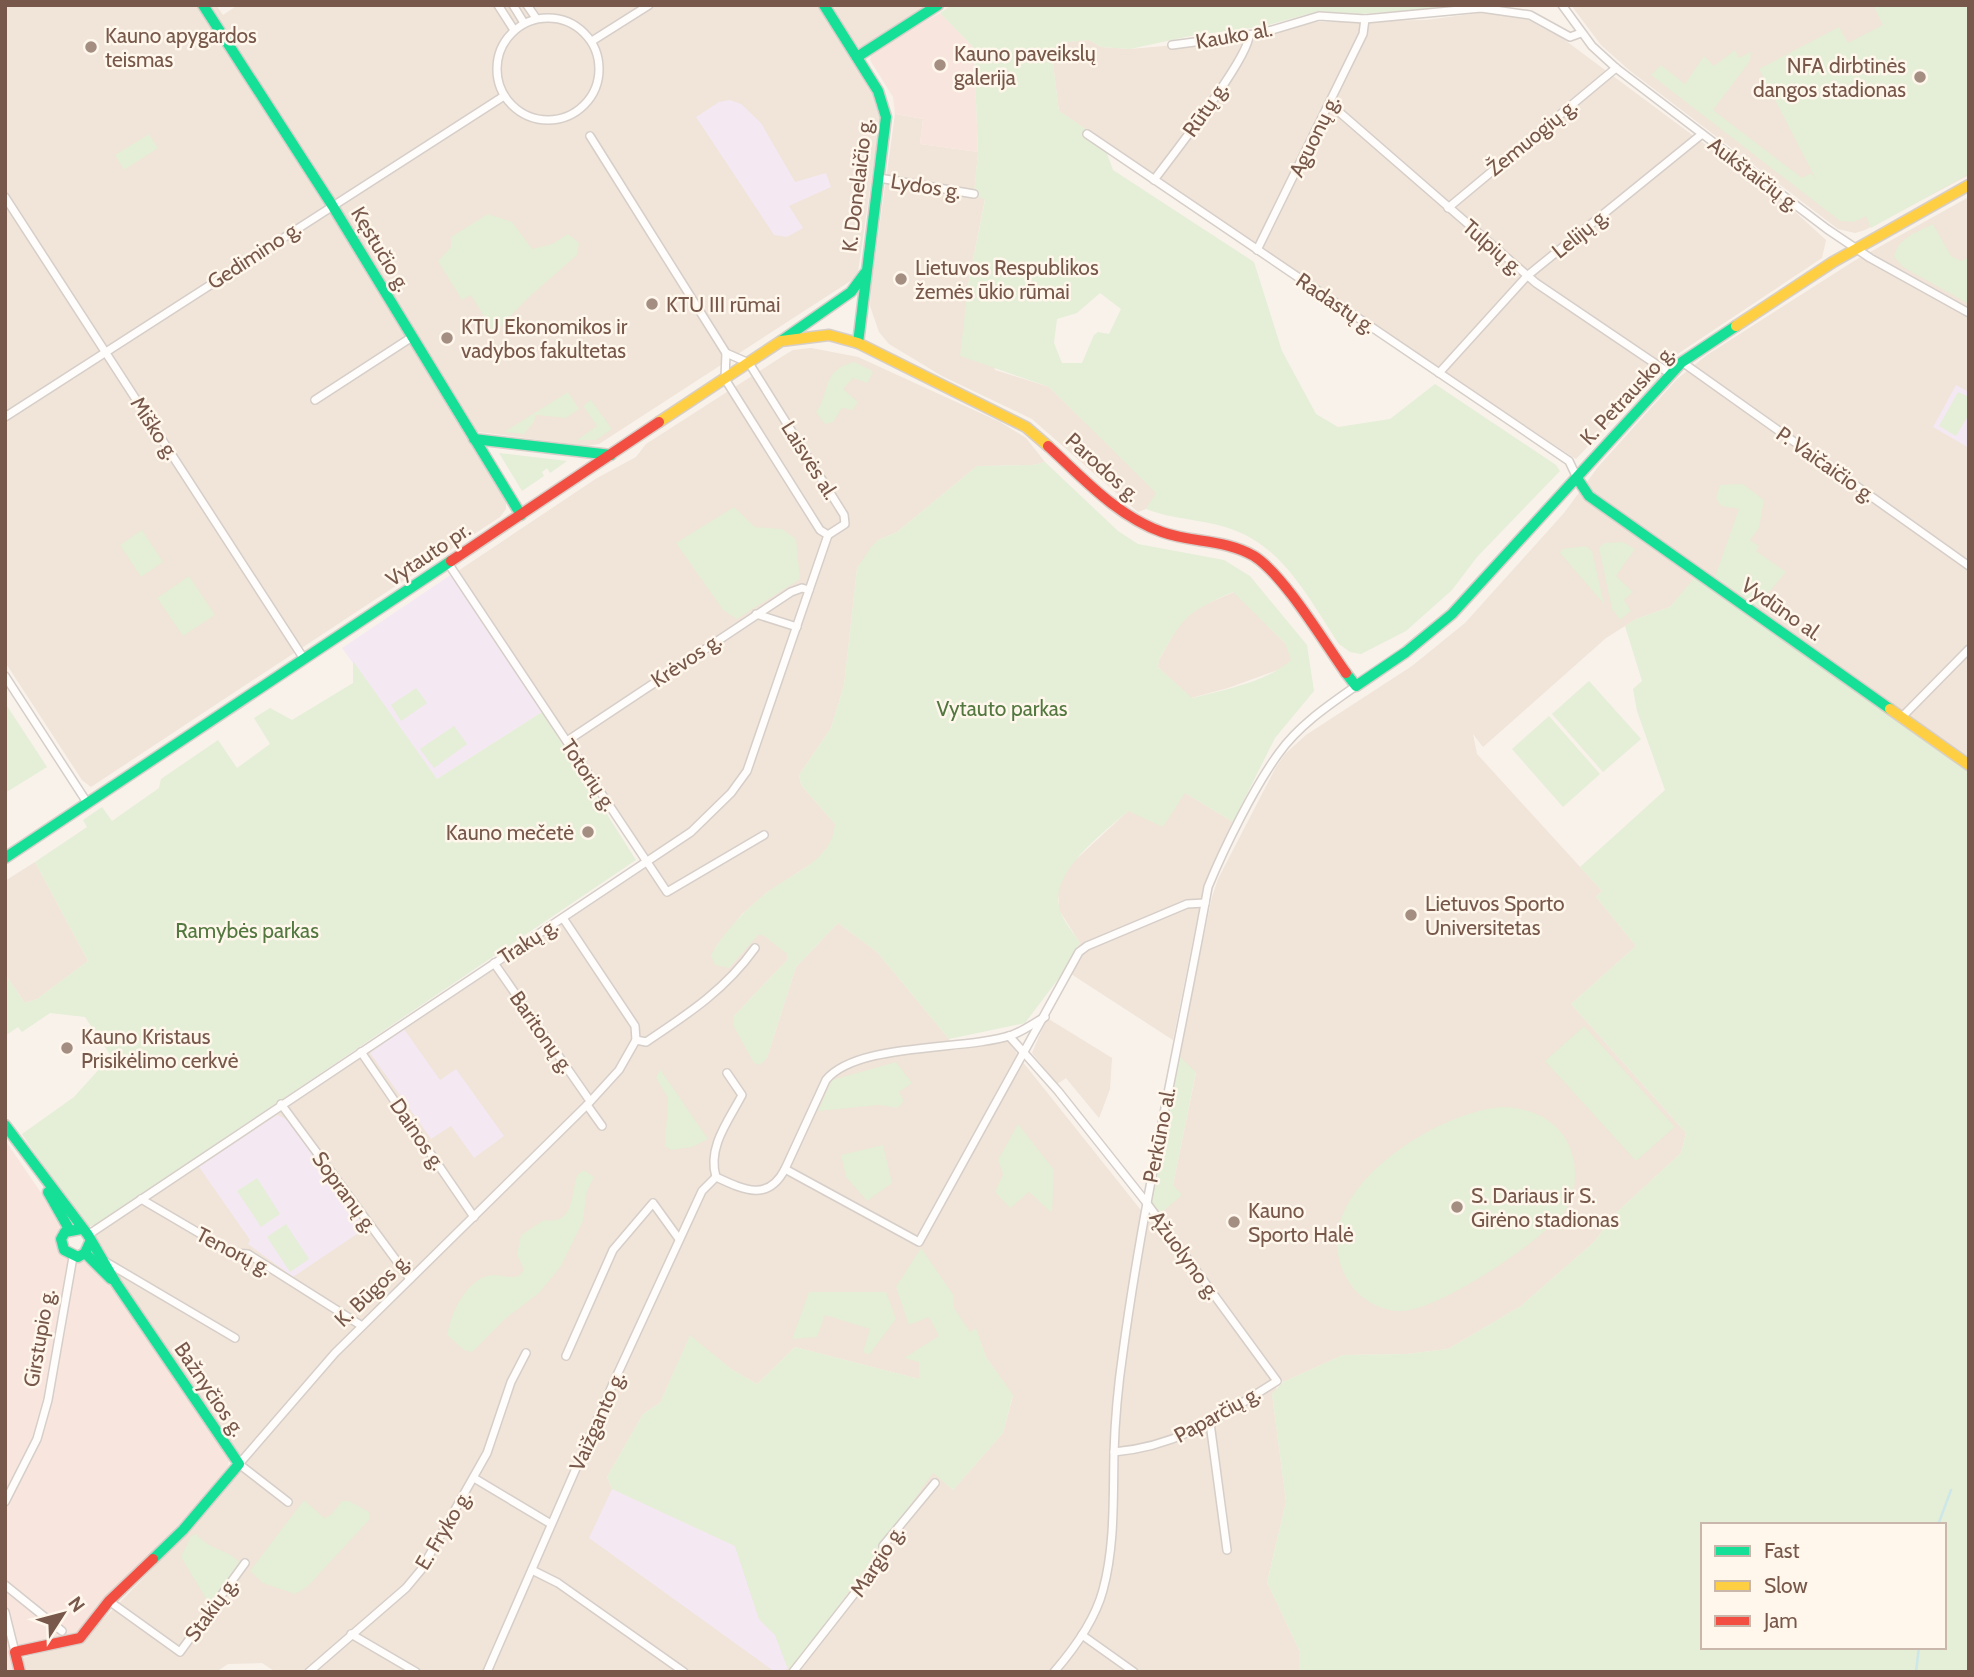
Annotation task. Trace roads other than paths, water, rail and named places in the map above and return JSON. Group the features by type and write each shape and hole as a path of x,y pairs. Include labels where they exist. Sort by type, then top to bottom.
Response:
{"street":[{"name":"Kęstučio g.","path":"203,5 332,205 521,515"},
{"path":"498,5 513,30"},
{"path":"513,5 524,23"},
{"path":"527,5 536,18"},
{"path":"592,41 649,5"},
{"name":"K. Donelaičio g.","path":"824,5 885,108 858,343"},
{"path":"857,57 938,5"},
{"name":"Aukštaičių g.","path":"1562,5 1581,33 1616,68 1702,134 1856,249 1969,313"},
{"name":"Kauko al.","path":"1172,45 1248,35 1319,16 1364,19 1496,9 1530,15 1570,37 1581,33"},
{"path":"536,18 567,21 581,29 592,41 599,59 599,78 592,96 575,112 557,119 537,119 518,111 505,96 497,74 503,43 513,30 536,18"},
{"name":"Aguonų g.","path":"1257,250 1363,34 1364,19"},
{"name":"Rūtų g.","path":"1154,180 1247,47 1248,35"},
{"name":"Žemuogių g.","path":"1448,208 1616,68"},
{"name":"Gedimino g.","path":"5,417 505,96"},
{"name":"Tulpių g.","path":"1330,104 1527,276 1669,373"},
{"name":"Radastų g.","path":"1087,134 1569,461 1577,478"},
{"name":"Lelijų g.","path":"1439,373 1527,276 1702,134"},
{"path":"590,136 726,353 725,379"},
{"name":"Lydos g.","path":"879,178 974,194"},
{"name":"K. Petrausko g.","path":"1356,686 1406,652 1452,614 1669,373 1682,362 1856,249 1969,185"},
{"name":"Miško g.","path":"5,197 304,659"},
{"name":"Vytauto pr.","path":"5,859 749,363 851,292 865,273"},
{"name":"Parodos g.","path":"781,341 828,335 858,343 1026,427 1129,517 1164,533 1225,543 1255,557 1274,575 1356,686"},
{"path":"315,400 412,337"},
{"path":"726,353 749,363"},
{"name":"P. Vaičaičio g.","path":"1682,362 1969,566"},
{"name":"Laisvės al.","path":"725,379 820,530 828,535 845,524 844,515 749,363"},
{"path":"474,439 611,455"},
{"name":"Vydūno al.","path":"1577,478 1589,496 1969,765"},
{"name":"Trakų g.","path":"86,1240 141,1199 281,1104 691,832 731,793 747,771 828,535"},
{"name":"Totorių g.","path":"448,563 667,892 764,835"},
{"name":"Krėvos g.","path":"566,741 791,592 802,588 809,590"},
{"path":"756,614 797,627"},
{"path":"1902,717 1969,649"},
{"path":"5,676 88,804"},
{"name":"Perkūno al.","path":"1054,1672 1082,1635 1102,1593 1106,1573 1113,1506 1118,1389 1146,1202 1205,903 1217,864 1278,754 1315,716 1356,686"},
{"path":"785,1169 919,1242 1079,952 1087,946 1187,904 1205,903"},
{"path":"563,918 635,1026 636,1040 646,1042 712,997 730,981 755,948"},
{"name":"Baritonų g.","path":"494,963 602,1126"},
{"path":"727,1073 743,1095 716,1144 713,1161 716,1177 757,1191 776,1184 826,1080 834,1070 860,1060 1009,1036 1045,1016"},
{"name":"Ąžuolyno g.","path":"1009,1036 1146,1202 1277,1381"},
{"name":"K. Būgos g.","path":"15,1651 74,1641 85,1633 109,1601 183,1530 308,1380 588,1103 619,1070 636,1040"},
{"name":"Dainos g.","path":"361,1052 474,1217"},
{"name":"Sopranų g.","path":"281,1104 410,1279"},
{"name":"Bažnyčios g.","path":"5,1125 239,1464 288,1502"},
{"name":"Bažnyčios g.","path":"39,1174 69,1229"},
{"name":"Vaižganto g.","path":"491,1671 551,1524 679,1239 702,1191 716,1177"},
{"name":"Tenorų g.","path":"141,1199 233,1253 248,1254 362,1326"},
{"path":"566,1356 613,1250 653,1203 679,1239"},
{"path":"69,1229 86,1240 73,1256 66,1253 61,1243 69,1229"},
{"name":"Bažnyčios g.","path":"86,1240 116,1283"},
{"name":"Girstupio g.","path":"5,1502 37,1439 48,1400 73,1256"},
{"name":"Bažnyčios g.","path":"103,1261 235,1338"},
{"name":"E. Fryko g.","path":"309,1672 413,1581 474,1478 493,1438 511,1382 526,1353"},
{"name":"Paparčių g.","path":"1114,1451 1149,1449 1210,1423 1277,1381"},
{"path":"1210,1423 1227,1550"},
{"path":"474,1478 551,1524"},
{"name":"Margio g.","path":"793,1672 887,1552 883,1546 935,1483"},
{"name":"Stakių g.","path":"109,1601 180,1652 245,1563"},
{"path":"532,1570 558,1583 684,1672"},
{"path":"5,1585 62,1631"},
{"path":"5,1612 20,1672"},
{"path":"351,1633 416,1672"},
{"path":"1082,1635 1134,1672"}],"waterway":[{"path":"1939,1523 1951,1490"},
{"path":"1916,1672 1919,1649"}],"place":[{"name":"Kauno apygardos teismas","path":"91,47"},
{"name":"Kauno paveikslų galerija","path":"940,65"},
{"name":"NFA dirbtinės dangos stadionas","path":"1920,77"},
{"name":"Lietuvos Respublikos žemės ūkio rūmai","path":"901,279"},
{"name":"KTU III rūmai","path":"652,304"},
{"name":"KTU Ekonomikos ir vadybos fakultetas","path":"447,338"},
{"name":"Kauno mečetė","path":"588,832"},
{"name":"Lietuvos Sporto Universitetas","path":"1411,915"},
{"name":"Kauno Kristaus Prisikėlimo cerkvė","path":"67,1048"},
{"name":"S. Dariaus ir S. Girėno stadionas","path":"1457,1207"},
{"name":"Kauno Sporto Halė","path":"1234,1222"}],"park label":[{"name":"Vytauto parkas","path":"1002,708"},
{"name":"Ramybės parkas","path":"247,930"}]}
